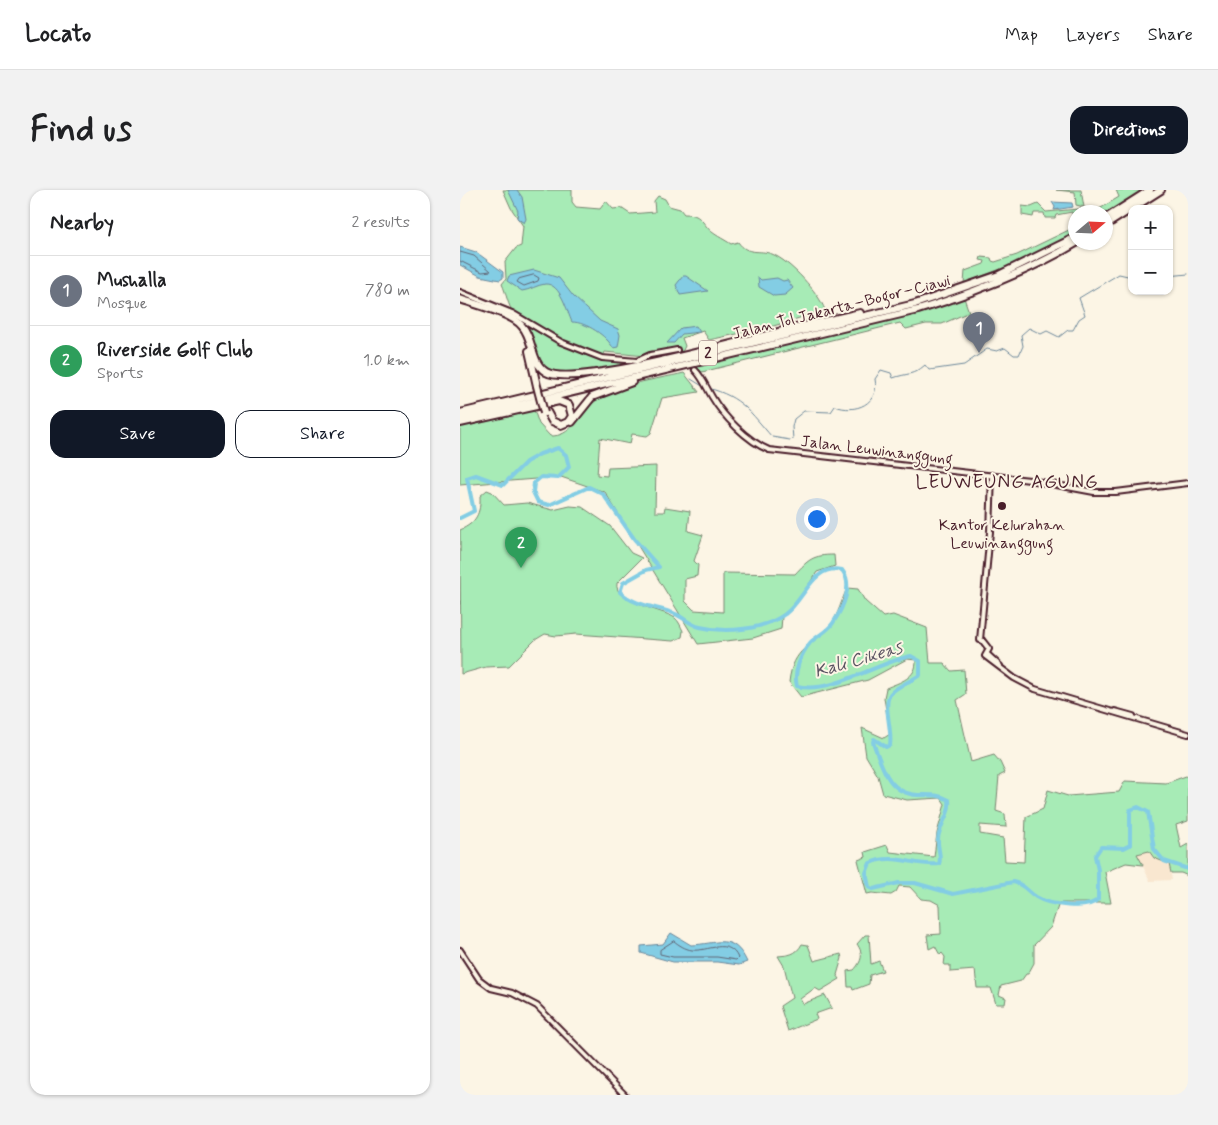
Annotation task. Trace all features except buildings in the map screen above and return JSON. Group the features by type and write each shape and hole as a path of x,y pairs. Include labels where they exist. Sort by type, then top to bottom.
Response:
{"highway":[{"path":"1113,214 1150,190"},
{"path":"1113,221 1161,190"},
{"name":"Jalan Tol Jakarta–Bogor–Ciawi","path":"970,289 1031,261 1068,241"},
{"name":"Jalan Tol Jakarta–Bogor–Ciawi","path":"460,413 957,293 1026,269 1068,247"},
{"path":"534,356 541,368 552,375 589,376 789,329 957,293"},
{"name":"Jalan Tol Jakarta–Bogor–Ciawi","path":"460,419 918,310 957,293"},
{"path":"460,300 519,323 526,332 534,356 545,412 550,424 564,427 572,422 587,401 598,393 649,374"},
{"path":"460,300 516,326 525,339 539,386"},
{"path":"460,423 559,401 569,405 572,416 568,422 561,425 552,421 545,412"}],"main road":[{"path":"460,292 512,314 561,342 602,358 616,361 637,360 650,355 677,350"},
{"name":"Jalan Leuwinanggung","path":"695,370 716,402 736,425 759,445 769,450 994,475 1100,492 1188,483"},
{"path":"994,475 993,531 981,640 989,647 986,655 1014,676 1046,692 1188,733"},
{"path":"460,950 479,979 491,988 523,998 537,1006 625,1095"}],"shaded area":[{"path":"1149,851 1154,858 1169,864 1172,880 1150,881 1137,854"}],"green space":[{"path":"503,190 572,190 572,202 576,207 600,209 606,201 613,209 621,208 630,214 655,212 654,201 658,196 665,199 669,206 680,209 684,214 697,217 709,230 731,244 738,242 750,251 772,254 787,263 817,295 825,310 748,334 746,332 709,340 703,331 682,338 685,346 682,352 678,347 645,356 605,352 603,356 582,349 532,325 514,313 510,307 502,284 506,279 505,262 516,248 521,246 523,226 511,208"},
{"path":"1056,190 1081,190 1084,205 1076,205 1075,192"},
{"path":"1116,190 1144,190 1113,210 1113,205 1106,205 1119,197"},
{"path":"1038,204 1046,212 1068,210 1068,213 1056,215 1055,218 1045,218 1044,213 1034,213 1033,217 1022,215 1022,206 1031,207"},
{"path":"1068,230 1068,238 1049,249 964,283 965,271 984,264 985,261 980,260 981,257 991,258 995,262 1017,255"},
{"path":"460,294 506,313 586,355 600,359 630,362 675,351 678,353 589,375 548,372 540,364 523,324"},
{"path":"963,295 969,312 942,324 926,324 906,329 900,323 702,372 693,363 918,310"},
{"path":"684,373 699,392 662,398 651,433 647,436 632,434 630,444 600,438 597,475 607,476 608,468 656,466 655,512 664,512 665,507 690,511 688,531 703,535 694,561 698,565 697,576 685,579 685,601 694,610 723,612 723,573 795,574 816,557 834,555 835,566 817,572 799,599 782,617 781,629 753,638 698,644 605,492 561,477 460,485 460,425 534,410 539,424 550,436 558,435 569,429 593,403 613,391 637,383"},
{"path":"487,490 492,492 504,505 527,503 553,510 570,506 582,507 610,526 631,553 642,558 617,583 618,590 623,596 640,605 675,618 683,631 682,637 673,641 576,634 556,636 545,634 535,640 509,666 486,667 461,674 460,530 474,521 480,508 480,496"},
{"path":"847,588 858,589 865,601 883,617 893,615 927,628 930,663 944,663 951,671 964,670 966,694 957,700 971,762 994,755 1005,773 999,776 996,811 1005,814 1006,827 980,825 980,834 1003,838 1005,861 1024,862 1026,817 1043,809 1048,790 1068,796 1119,792 1125,781 1166,783 1186,776 1188,777 1188,821 1176,825 1181,848 1188,844 1188,876 1181,873 1171,873 1169,864 1154,858 1149,851 1137,854 1143,865 1126,863 1105,872 1111,903 1059,903 1051,927 1034,945 1034,963 1028,974 1021,981 1001,986 999,995 1006,998 1005,1004 996,1004 991,988 977,988 975,970 950,972 950,965 944,965 945,957 942,953 940,955 935,946 929,949 927,935 941,934 940,905 931,900 921,899 910,887 899,886 896,892 891,895 867,894 858,860 866,857 865,852 887,845 890,852 934,857 937,833 945,804 941,798 907,800 883,794 878,776 866,756 862,728 884,738 890,734 884,698 886,688 911,675 916,666 916,660 907,659 868,680 801,697 789,682 791,670 799,654 831,624 838,612"},
{"path":"865,935 869,935 871,964 879,961 883,971 870,975 869,984 853,990 852,987 848,987 847,971 854,970 859,964 861,954 857,944"},
{"path":"802,944 808,945 814,961 841,954 842,958 837,975 840,979 820,991 815,988 800,999 803,1004 825,995 832,1008 815,1014 817,1019 788,1031 780,1006 792,998 784,966 778,956 789,955 795,952"}],"water":[{"path":"508,190 517,190 522,197 526,219 524,223 517,218 518,211"},
{"path":"1052,202 1072,203 1072,205 1068,205 1068,208 1054,210 1055,207"},
{"path":"460,247 476,252 503,272 503,278 500,280 480,276 460,265"},
{"path":"534,270 559,278 573,296 600,321 618,329 620,335 618,347 613,348 596,330 583,324 572,322 559,293 551,285 545,284 522,291 507,281 509,276"},
{"path":"683,276 686,276 708,291 680,295 676,285"},
{"path":"758,277 761,280 777,278 783,281 787,280 793,288 785,295 774,296 759,287"},
{"path":"696,326 700,332 682,334 674,343 667,343 681,328"},
{"path":"671,933 691,945 716,942 730,943 742,953 747,962 739,965 717,962 673,962 641,953 641,946 663,944"}],"waterway":[{"path":"708,388 729,396 744,406 772,437 790,440 793,439 792,427 794,419 804,411 831,412 835,406 850,409 858,408 870,401 876,388 875,379 881,370 891,373 893,378 913,373 925,365 929,370 964,365 987,349 997,351 1005,348 1014,355 1019,355 1023,346 1021,335 1029,328 1041,334 1047,331 1059,337 1068,330 1073,330 1079,319 1085,315 1079,298 1119,274 1128,276"},
{"path":"1173,276 1188,274"},
{"path":"691,379 704,387"},
{"name":"Kali Cikeas","path":"460,518 474,511 467,478 476,475 503,485 526,462 540,454 558,448 566,455 569,467 558,478 541,477 534,483 533,492 538,502 549,505 589,487 603,494 635,540 659,567 646,570 623,583 620,592 631,600 673,613 700,627 721,630 744,629 766,624 785,614 792,608 810,584 823,572 842,570 847,582 846,596 843,604 831,626 810,643 804,652 797,669 797,686 810,688 824,686 911,656 920,661 920,675 892,692 889,696 887,709 890,745 886,747 874,739 873,742 883,769 893,784 900,790 918,795 938,796 949,800 948,810 938,839 939,864 921,864 896,859 879,860 870,863 866,873 869,887 873,889 899,883 915,883 953,894 1013,882 1023,886 1042,900 1068,906 1093,903 1098,899 1098,870 1095,856 1101,847 1124,848 1130,845 1130,810 1138,807 1148,812 1154,849 1164,861 1188,869"}],"place":[{"name":"Mushalla","path":"979,353"},
{"name":"Kantor Kelurahan Leuwinanggung","path":"1002,506"},
{"name":"Riverside Golf Club","path":"521,568"}],"district":[{"name":"LEUWEUNG AGUNG","path":"1007,481"}]}
